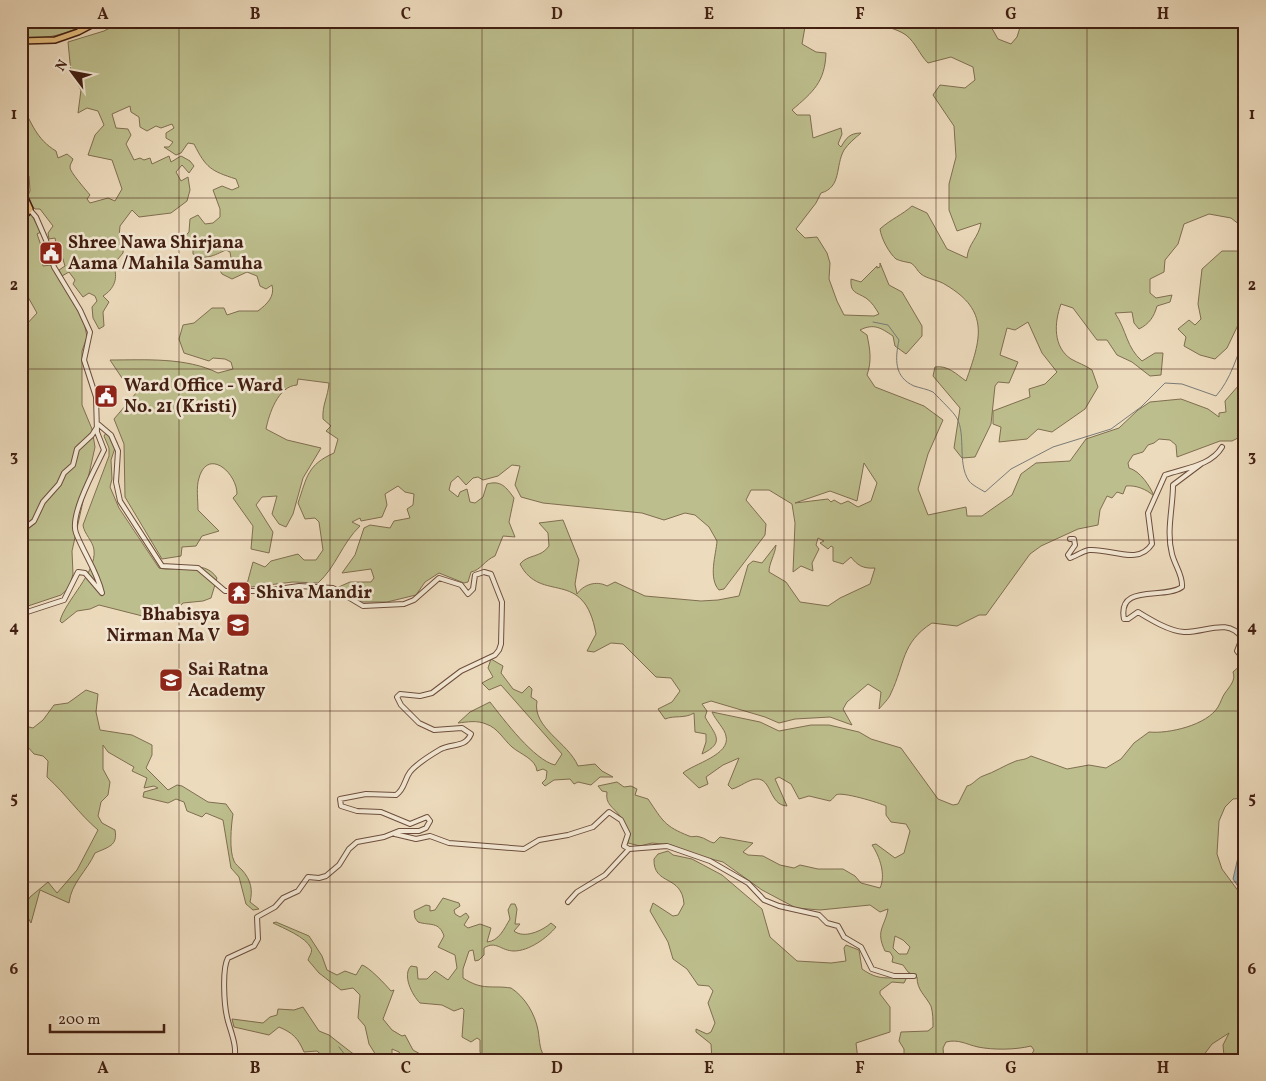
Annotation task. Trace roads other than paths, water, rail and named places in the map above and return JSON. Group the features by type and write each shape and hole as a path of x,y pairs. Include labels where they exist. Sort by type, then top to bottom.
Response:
{"main road":[{"path":"21,41 55,40 78,32 99,21"},
{"path":"21,188 30,210 21,214"}],"street":[{"path":"21,614 64,600 78,572 86,573 102,593 98,575 75,531 78,504 104,450 98,426 96,397 84,360 90,332 80,310 54,267 46,240 36,217 30,210"},
{"path":"21,531 35,519 43,502 76,461 77,449 92,435 98,426"},
{"path":"98,426 111,435 118,451 116,482 120,501 162,566 198,568 225,591 264,591 299,586 333,588 363,606 404,604 414,600 438,578 461,585 468,594 473,589 475,575 484,572 491,574 502,602 501,644 495,655 461,671 432,693 420,696 400,694 397,697 401,705 419,723 434,730 462,728 471,734 463,744 441,750 411,771 402,790 396,795 366,794 340,799 341,806 348,809 381,812 408,824 414,823 424,816 430,819 428,826 422,830 393,833 380,838 357,842 349,849 339,865 326,876 307,878 300,890 283,898 275,907 257,916 258,939 254,946 228,958 224,966 226,1009 235,1047 234,1060"},
{"path":"1222,447 1217,455 1173,484 1170,543 1172,556 1182,580 1182,587 1174,593 1136,594 1129,598 1124,606 1124,619 1138,612 1157,623 1184,632 1224,626 1237,631 1242,638 1237,651 1245,656"},
{"path":"1070,539 1074,539 1075,545 1068,555 1070,558 1088,550 1135,556 1147,551 1152,544 1148,513 1165,475 1201,464"},
{"path":"393,833 416,839 430,836 449,843 524,849 539,840 568,835 593,827 608,812 621,820 628,834 624,846 629,849 667,846 710,861 748,883 764,900 780,906 819,915 827,924 838,926 844,937 861,947 872,969 894,976 914,976"},
{"path":"568,902 577,892 605,875 629,849"}],"water":[{"path":"1245,843 1245,915 1239,888 1233,879 1239,853"}],"waterway":[{"path":"873,322 888,325 899,340 897,361 899,372 903,378 914,386 933,392 954,414 960,429 965,473 970,482 985,492 1011,469 1053,447 1111,429 1141,407 1165,383 1182,384 1216,396 1230,375 1245,335"},
{"path":"339,1047 349,1060"}],"place":[{"name":"Shree Nawa Shirjana Aama /Mahila Samuha","path":"51,253"},
{"name":"Ward Office - Ward No. 21 (Kristi)","path":"106,396"},
{"name":"Shiva Mandir","path":"239,593"},
{"name":"Bhabisya Nirman Ma V","path":"238,625"},
{"name":"Sai Ratna Academy","path":"171,680"}]}
